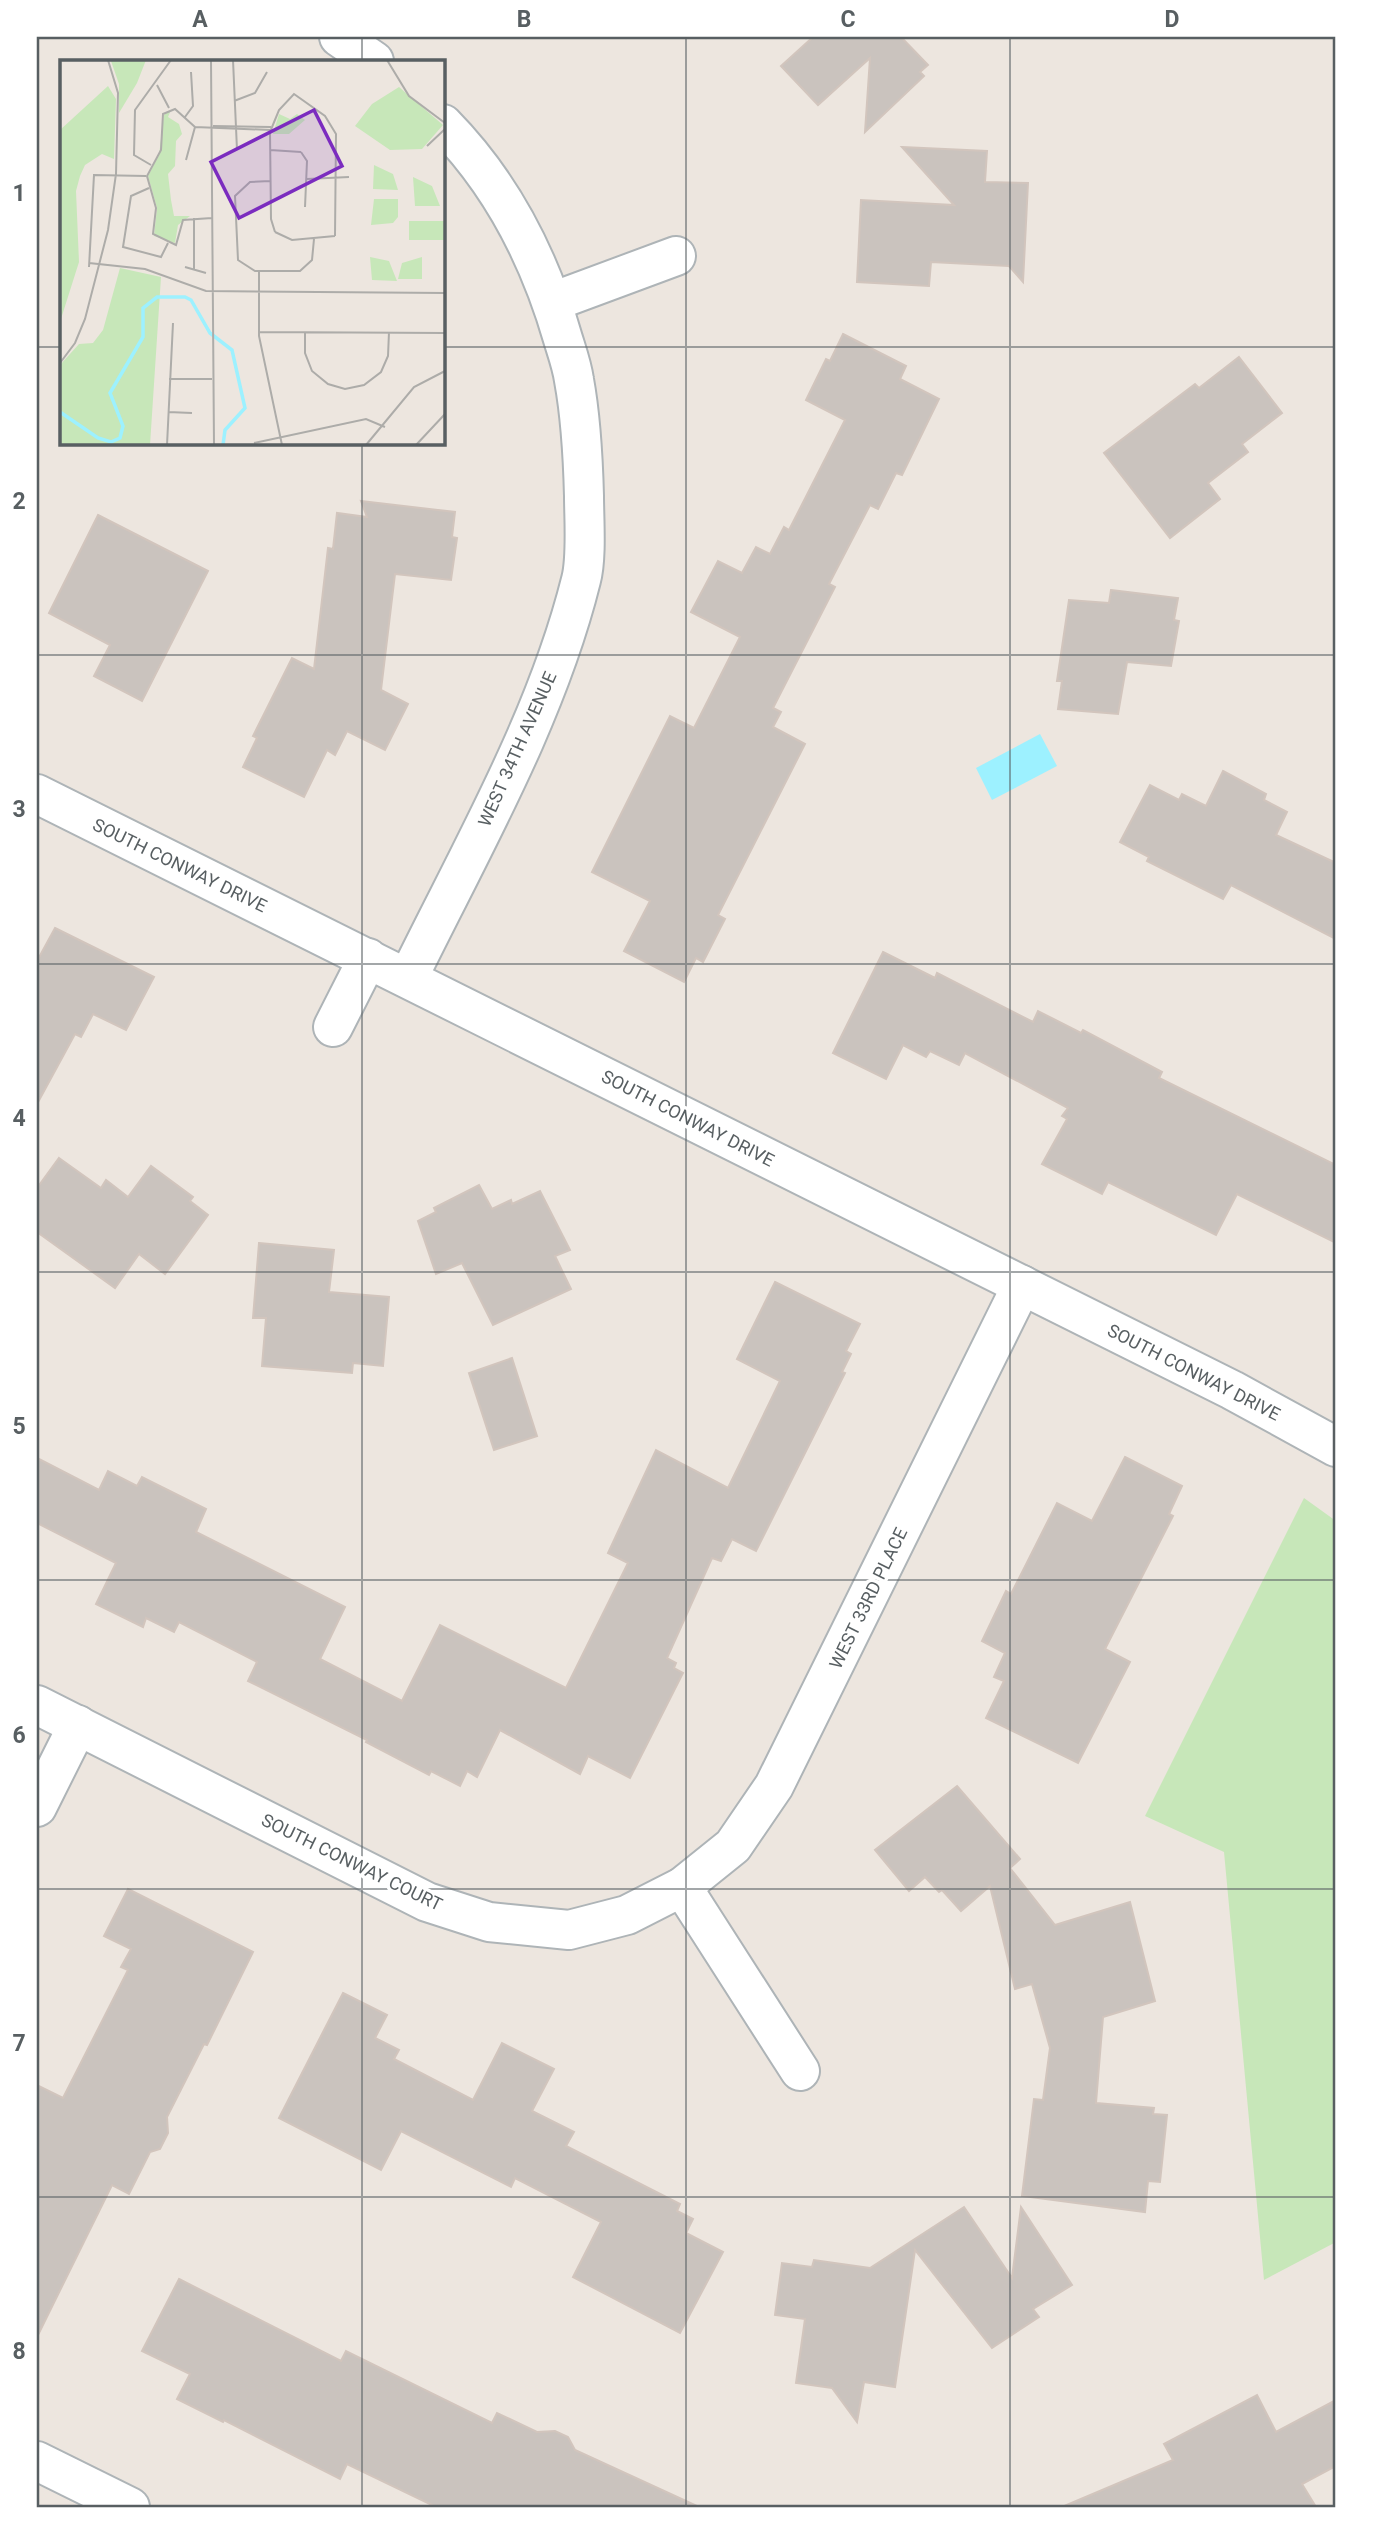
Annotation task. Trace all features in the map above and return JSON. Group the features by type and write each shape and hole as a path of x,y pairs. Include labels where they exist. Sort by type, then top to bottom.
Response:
{"street":[{"path":"339,37 373,60"},
{"name":"WEST 34TH AVENUE","path":"408,978 527,736 559,656 582,577 583,446 574,377 552,302 531,251 493,185 460,141 444,125"},
{"path":"552,302 676,256"},
{"name":"SOUTH CONWAY DRIVE","path":"37,793 1232,1390 1336,1447"},
{"path":"333,1027 368,958"},
{"name":"WEST 33RD PLACE","path":"682,1887 733,1846 775,1786 1022,1285"},
{"name":"SOUTH CONWAY COURT","path":"37,1705 427,1902 489,1922 569,1930 627,1915 682,1887"},
{"path":"37,1807 78,1725"},
{"path":"682,1887 800,2071"},
{"path":"37,2461 130,2507"}],"green space":[{"path":"1304,1498 1336,1521 1336,2242 1264,2280 1224,1852 1145,1816"}],"water":[{"path":"1040,734 1057,766 992,800 976,768"}],"building":[{"path":"813,37 901,37 928,65 920,72 924,76 865,132 870,58 818,105 781,66"},
{"path":"902,147 987,151 985,182 1028,183 1023,282 1009,266 931,262 929,286 857,282 861,200 954,205"},
{"path":"843,334 906,366 900,379 939,399 902,475 896,473 878,509 870,505 829,584 835,587 773,708 781,712 773,727 805,744 718,915 725,919 703,962 696,958 684,982 624,951 650,901 592,872 670,716 694,728 740,637 691,612 718,561 742,573 756,547 770,554 784,527 789,530 845,420 806,400 826,359 830,361"},
{"path":"1239,357 1282,413 1242,444 1248,452 1208,483 1220,499 1170,538 1104,453 1195,384 1199,388"},
{"path":"361,501 455,512 452,537 457,538 451,580 395,574 381,690 408,704 385,750 347,731 335,755 327,750 304,797 243,767 257,738 253,736 292,658 314,669 328,548 333,549 337,513 367,517"},
{"path":"98,515 208,571 142,701 94,676 110,645 49,613"},
{"path":"1111,590 1178,598 1174,620 1179,621 1171,666 1127,662 1118,714 1058,709 1062,681 1057,681 1069,600 1109,603"},
{"path":"1223,771 1266,794 1264,800 1287,812 1276,835 1336,863 1336,939 1231,885 1223,899 1147,861 1149,857 1120,842 1150,785 1179,800 1182,794 1206,806"},
{"path":"55,928 154,977 126,1030 93,1014 81,1037 75,1034 37,1104 37,961"},
{"path":"883,952 935,978 937,973 1033,1022 1038,1011 1081,1033 1083,1030 1162,1072 1159,1078 1336,1165 1336,1243 1237,1194 1216,1235 1108,1182 1102,1194 1042,1164 1067,1119 1062,1116 1068,1108 965,1053 959,1065 930,1051 926,1057 903,1045 886,1079 833,1053"},
{"path":"59,1158 101,1188 106,1180 128,1197 151,1166 193,1197 190,1201 208,1215 165,1274 139,1254 115,1288 37,1232 37,1188"},
{"path":"479,1185 492,1209 511,1200 512,1204 540,1191 570,1250 555,1256 571,1289 493,1325 462,1263 436,1274 418,1221 436,1212 434,1208"},
{"path":"259,1243 334,1250 329,1292 389,1297 383,1366 353,1363 352,1373 262,1366 266,1318 253,1318"},
{"path":"775,1282 860,1324 846,1351 851,1354 842,1372 845,1373 756,1551 732,1539 721,1561 712,1558 667,1658 676,1663 674,1668 683,1673 630,1778 588,1756 580,1774 500,1730 477,1777 467,1771 460,1786 431,1771 429,1775 366,1742 367,1740 248,1681 257,1662 179,1622 174,1632 146,1618 143,1627 96,1604 116,1563 37,1523 37,1458 99,1490 108,1471 137,1486 142,1477 206,1509 196,1532 345,1607 320,1659 402,1701 440,1625 566,1688 628,1563 608,1553 656,1450 728,1488 780,1381 737,1359"},
{"path":"512,1358 537,1436 494,1450 469,1373"},
{"path":"1125,1457 1182,1486 1169,1514 1173,1516 1105,1649 1130,1662 1078,1763 986,1718 1004,1681 994,1677 1005,1653 982,1641 1006,1591 1011,1594 1057,1503 1092,1521"},
{"path":"957,1786 1020,1859 1010,1868 1055,1925 1130,1902 1155,2001 1103,2017 1096,2103 1154,2108 1153,2114 1167,2115 1160,2182 1148,2181 1145,2212 1022,2196 1034,2099 1043,2100 1050,2048 1032,1984 1015,1989 990,1886 961,1911 942,1890 939,1892 925,1877 909,1891 875,1850"},
{"path":"128,1889 253,1952 207,2045 204,2044 167,2117 168,2133 160,2149 150,2152 129,2194 112,2185 37,2337 37,2085 63,2098 128,1970 121,1967 131,1949 104,1936"},
{"path":"343,1993 387,2015 375,2038 399,2050 394,2059 473,2100 502,2043 554,2069 532,2111 574,2132 566,2146 680,2204 677,2211 693,2219 686,2233 723,2252 680,2333 573,2277 601,2222 515,2178 511,2187 401,2131 381,2170 279,2118"},
{"path":"964,2207 1012,2278 1021,2207 1072,2285 1033,2309 1039,2317 992,2348 915,2250 895,2387 864,2382 857,2422 832,2388 796,2383 805,2319 775,2315 782,2263 812,2267 814,2260 870,2268"},
{"path":"179,2279 341,2361 346,2351 492,2423 497,2413 537,2432 555,2431 568,2437 575,2450 699,2507 436,2507 347,2464 340,2479 177,2399 190,2374 142,2351"},
{"path":"1257,2395 1276,2432 1336,2400 1336,2466 1302,2484 1316,2507 1062,2507 1173,2460 1164,2444"}]}
